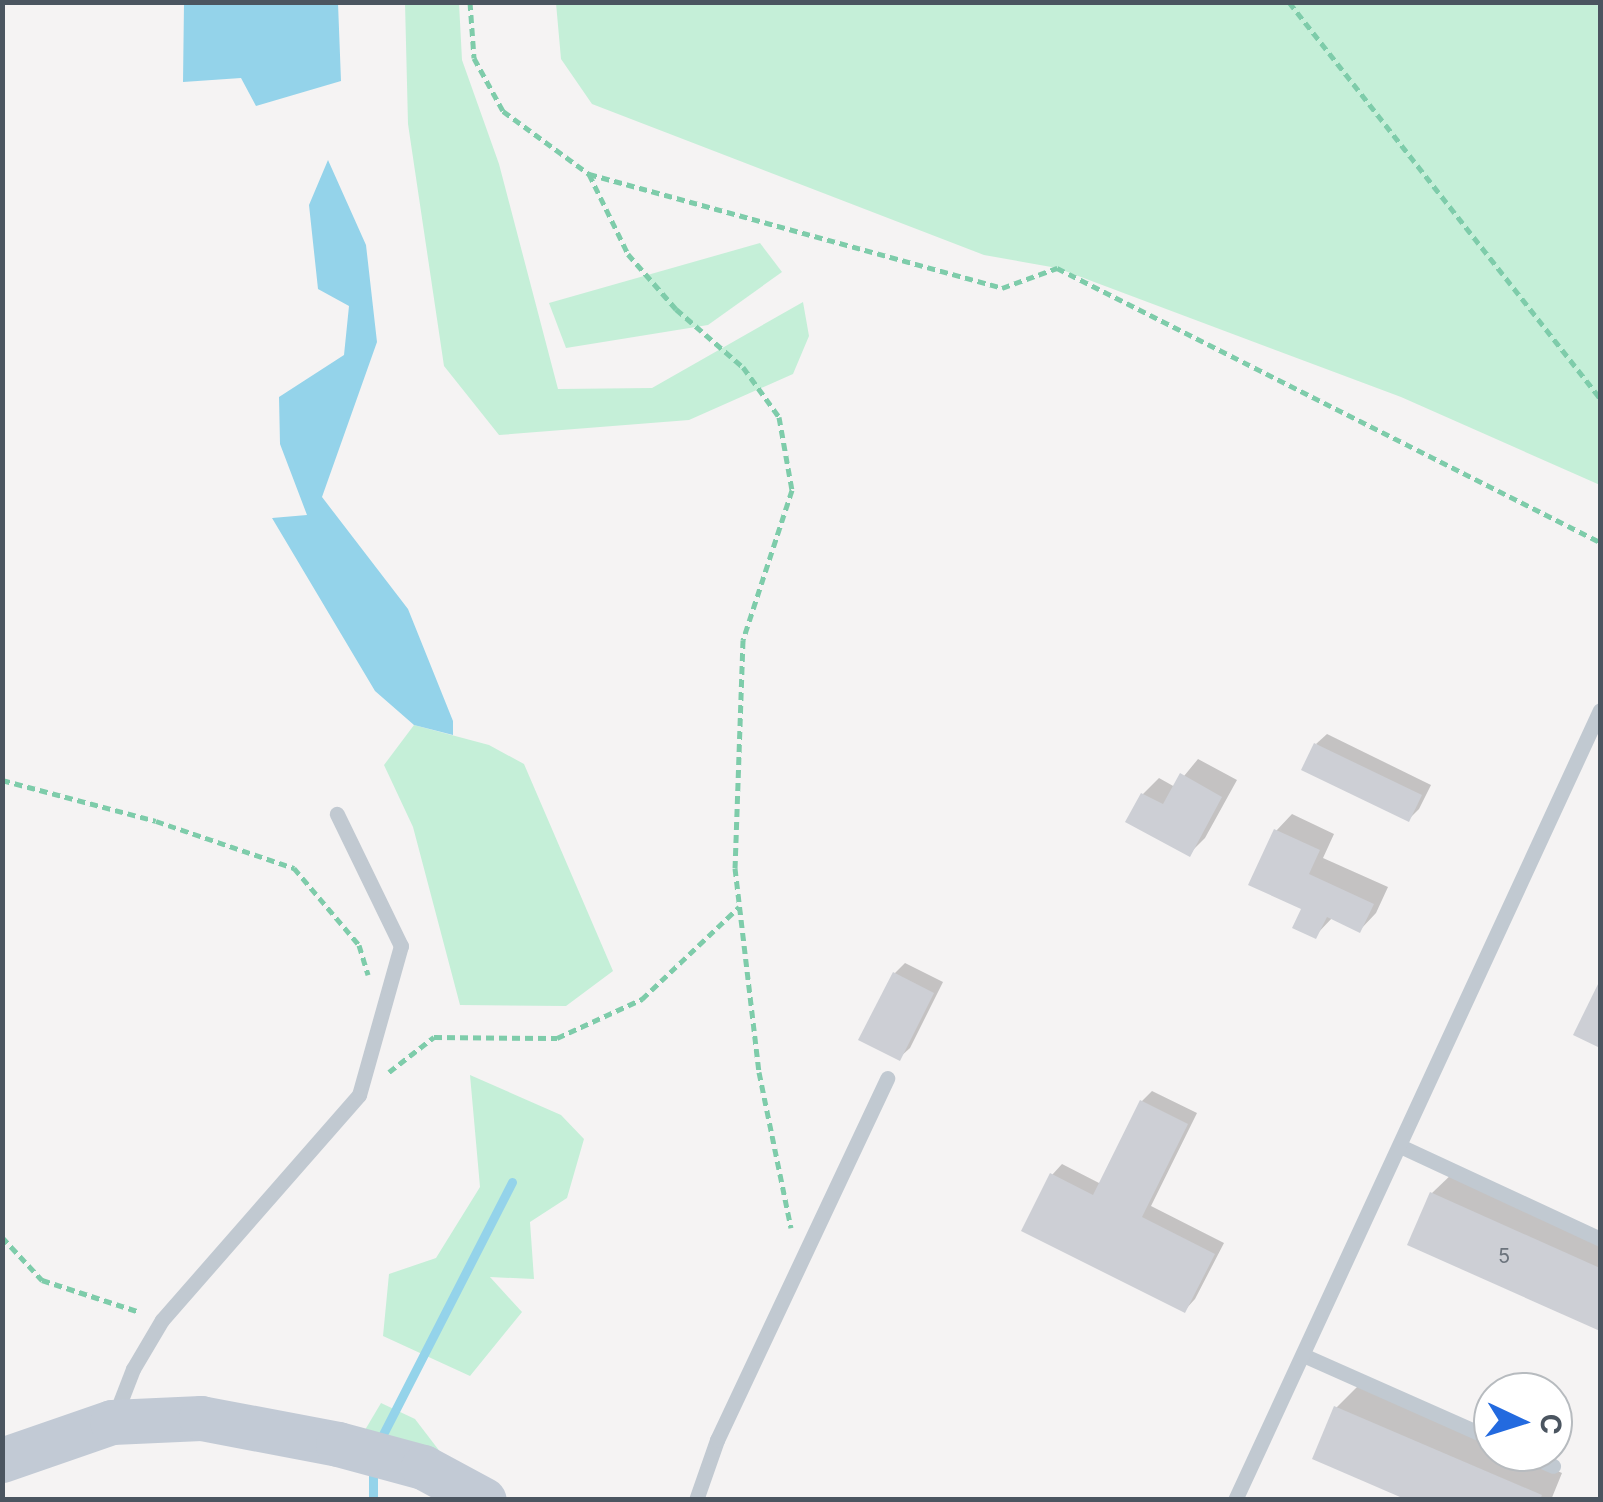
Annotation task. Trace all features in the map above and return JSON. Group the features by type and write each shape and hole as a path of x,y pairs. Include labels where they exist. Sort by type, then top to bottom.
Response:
{"street":[{"path":"2,1460 112,1422 202,1418 338,1444 423,1467 484,1500"}],"lane":[{"path":"1236,1500 1600,710"},
{"path":"112,1422 133,1369 162,1320 359,1095 401,946 337,814"},
{"path":"696,1500 717,1440 887,1078"},
{"path":"1400,1146 1600,1239"},
{"path":"1303,1355 1473,1430"}],"path":[{"path":"470,2 474,58 503,111 589,174 1002,288 1057,268 1600,542"},
{"path":"1289,2 1600,398"},
{"path":"589,174 628,254 676,309 743,367 779,417 792,490 743,640 735,868 759,1072 792,1225 788,1244"},
{"path":"2,780 156,821 294,868 359,945 381,1016"},
{"path":"359,1095 434,1038 557,1038 642,999 740,907"},
{"path":"2,1238 42,1280 162,1320"}],"green space":[{"path":"405,3 459,3 462,60 499,164 558,389 652,388 803,302 809,336 793,374 689,420 499,435 444,366 408,124"},
{"path":"556,3 1600,3 1600,485 1401,397 1057,268 984,255 592,104 561,59"},
{"path":"760,243 782,272 708,325 566,348 549,303"},
{"path":"414,725 489,745 524,764 613,971 566,1006 460,1005 413,827 384,765"},
{"path":"470,1075 561,1115 584,1139 567,1198 530,1222 534,1279 490,1277 522,1312 470,1376 383,1336 389,1274 436,1258 480,1187"},
{"path":"381,1403 415,1419 441,1453 365,1430"}],"water":[{"path":"184,3 338,3 341,81 256,106 241,78 183,82"},
{"path":"328,160 366,245 377,342 322,497 408,609 453,721 453,735 414,725 375,691 272,518 307,515 280,444 279,397 344,355 349,306 318,289 309,205"}],"building":[{"path":"1314,743 1422,795 1409,822 1301,770"},
{"path":"1180,773 1222,797 1190,857 1125,822 1141,793 1163,804"},
{"path":"1274,829 1320,850 1309,874 1374,904 1360,933 1327,917 1316,939 1292,928 1301,909 1248,885"},
{"path":"893,972 934,993 900,1061 858,1040"},
{"path":"1600,980 1600,1048 1573,1035"},
{"path":"1140,1100 1188,1124 1142,1217 1215,1254 1185,1313 1021,1231 1050,1173 1093,1195"},
{"path":"1430,1192 1600,1268 1600,1331 1407,1245"},
{"path":"1334,1406 1473,1465 1473,1472 1488,1472 1542,1495 1540,1500 1407,1500 1312,1459"}],"waterway":[{"path":"379,1442 512,1182"},
{"path":"373,1466 373,1500"}]}
